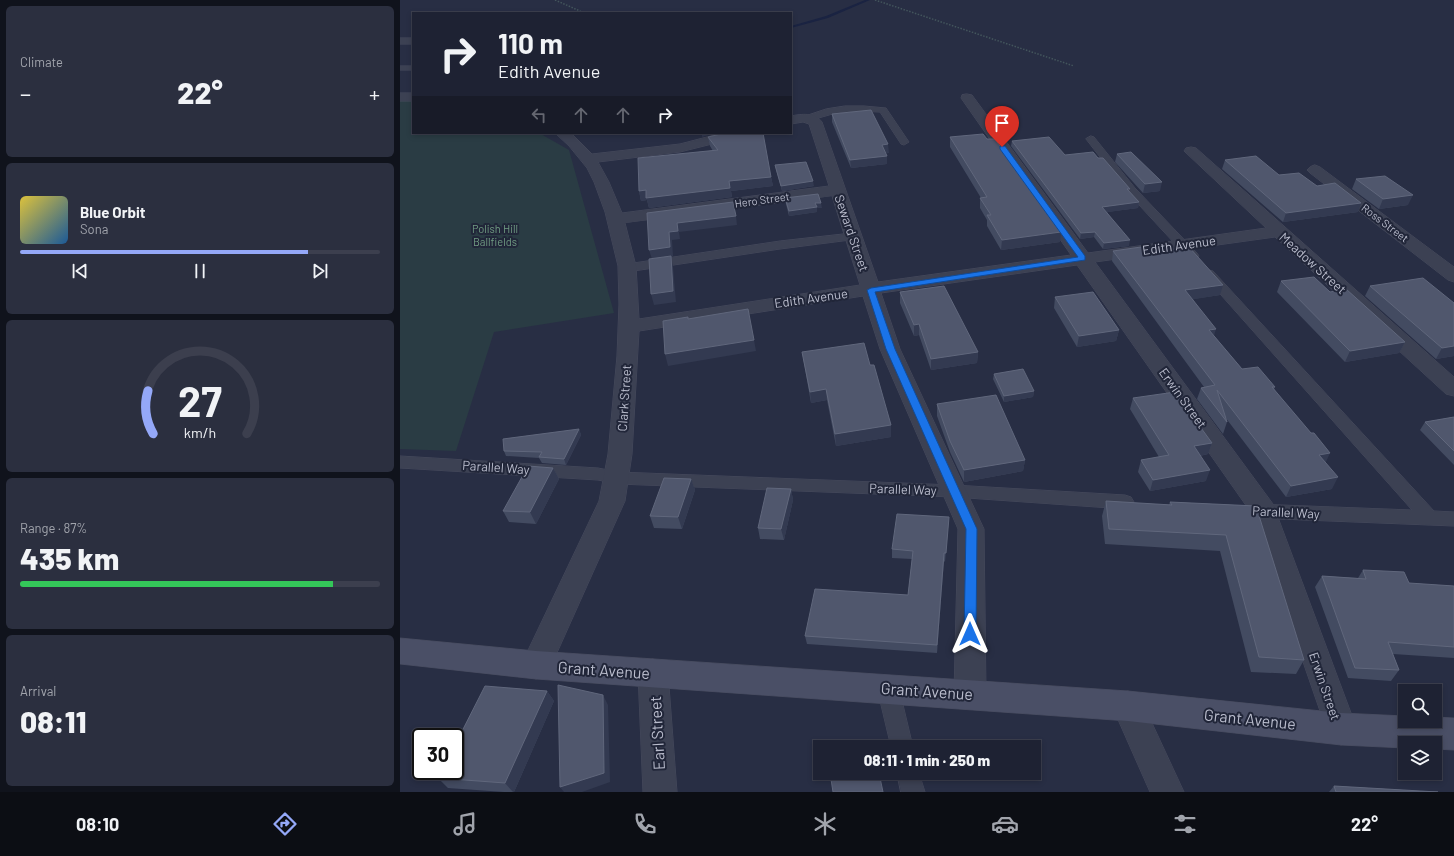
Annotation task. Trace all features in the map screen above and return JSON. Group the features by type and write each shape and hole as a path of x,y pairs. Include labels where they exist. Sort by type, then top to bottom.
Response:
{"street":[{"path":"400,41 412,41"},
{"path":"400,97 412,97"},
{"name":"Erwin Street","path":"967,98 1082,258 1252,511 1340,729"},
{"name":"Seward Street","path":"800,119 815,122 890,349 971,529 970,694"},
{"name":"Clark Street","path":"536,665 612,501 618,478 629,326 627,268 616,219 604,188 590,159 578,146 563,134"},
{"path":"590,159 680,148 735,134"},
{"name":"Meadow Street","path":"1191,151 1454,389"},
{"name":"Ross Street","path":"1315,170 1454,276"},
{"name":"Hero Street","path":"616,219 838,190"},
{"name":"Edith Avenue","path":"629,326 1082,258 1279,231"},
{"name":"Grant Avenue","path":"401,656 970,694 1128,706 1340,729 1454,734"},
{"name":"Earl Street","path":"653,673 660,792"},
{"path":"1128,706 1167,792"}],"lane":[{"path":"400,68 412,68"},
{"path":"800,119 821,112 864,108 883,110 904,142"},
{"path":"1091,139 1121,178 1429,518"},
{"path":"627,268 780,245 854,237"},
{"name":"Parallel Way","path":"400,462 598,474 618,478 953,491 1137,503"},
{"name":"Parallel Way","path":"1252,511 1454,519"},
{"path":"888,688 900,740"},
{"path":"910,780 913,792"}],"path":[{"path":"555,0 580,12"},
{"path":"876,0 1074,66"}],"green space":[{"name":"Polish Hill Ballfields","path":"400,100 412,100 412,134 541,134 569,150 614,313 494,332 456,451 400,449"}],"building":[{"path":"871,110 888,144 882,145 887,156 850,160 832,114"},
{"path":"721,134 763,134 771,177 729,181 730,188 646,198 646,190 639,191 638,158 718,150 708,137"},
{"path":"983,134 987,139 995,139 1061,232 1002,240 987,215 991,215 980,198 987,197 950,137"},
{"path":"1049,137 1065,155 1093,152 1098,158 1103,158 1130,189 1127,189 1139,202 1102,207 1130,240 1104,243 1095,232 1081,233 1012,141"},
{"path":"1131,152 1162,182 1145,184 1117,154"},
{"path":"1256,156 1279,175 1299,173 1317,186 1335,183 1361,203 1286,213 1225,160"},
{"path":"806,162 813,181 781,186 775,165"},
{"path":"1385,176 1413,195 1383,199 1356,179"},
{"path":"818,194 821,203 815,203 817,207 789,211 785,198"},
{"path":"733,202 736,216 677,223 678,231 669,232 670,247 649,250 647,213"},
{"path":"1141,247 1146,253 1189,247 1223,285 1185,290 1216,329 1209,330 1242,369 1258,367 1275,387 1272,387 1311,433 1314,433 1330,453 1319,455 1338,477 1291,486 1217,390 1227,422 1201,388 1215,385 1113,251"},
{"path":"671,256 673,291 651,294 649,259"},
{"path":"1314,277 1330,292 1346,289 1405,342 1350,351 1281,281"},
{"path":"1423,278 1454,303 1454,346 1442,348 1370,286"},
{"path":"944,286 978,352 931,359 919,324 914,325 900,292"},
{"path":"1093,292 1119,330 1079,336 1055,297"},
{"path":"748,309 754,340 665,354 663,321 688,317 688,319"},
{"path":"864,343 870,365 874,365 891,425 835,434 826,389 810,392 802,352"},
{"path":"1023,369 1034,391 1004,396 994,374"},
{"path":"1175,392 1212,443 1194,446 1210,470 1153,480 1141,460 1169,455 1133,398"},
{"path":"996,395 1025,460 964,470 950,441 937,404"},
{"path":"1454,417 1454,451 1425,422"},
{"path":"579,429 564,459 539,457 542,452 504,451 503,439"},
{"path":"528,466 553,468 530,512 503,511"},
{"path":"664,478 691,479 678,517 650,516"},
{"path":"767,488 791,489 781,529 758,528"},
{"path":"1106,501 1172,505 1170,502 1256,506 1304,660 1259,657 1226,535 1109,529"},
{"path":"897,514 949,517 946,553 944,553 937,645 805,636 815,589 908,595 913,551 892,549"},
{"path":"1363,570 1404,572 1409,583 1454,586 1454,647 1388,642 1399,670 1355,668 1322,576 1366,579"},
{"path":"558,685 603,695 604,773 560,787"},
{"path":"485,686 547,691 505,783 464,780 464,728"},
{"path":"831,780 880,780 883,792 833,792"},
{"path":"1334,786 1438,792 1336,792"}],"waterway":[{"path":"792,27 827,17 868,0"}],"route":[{"path":"970,634 971,529 890,349 871,290 889,286 1082,258 1002,147"}]}
